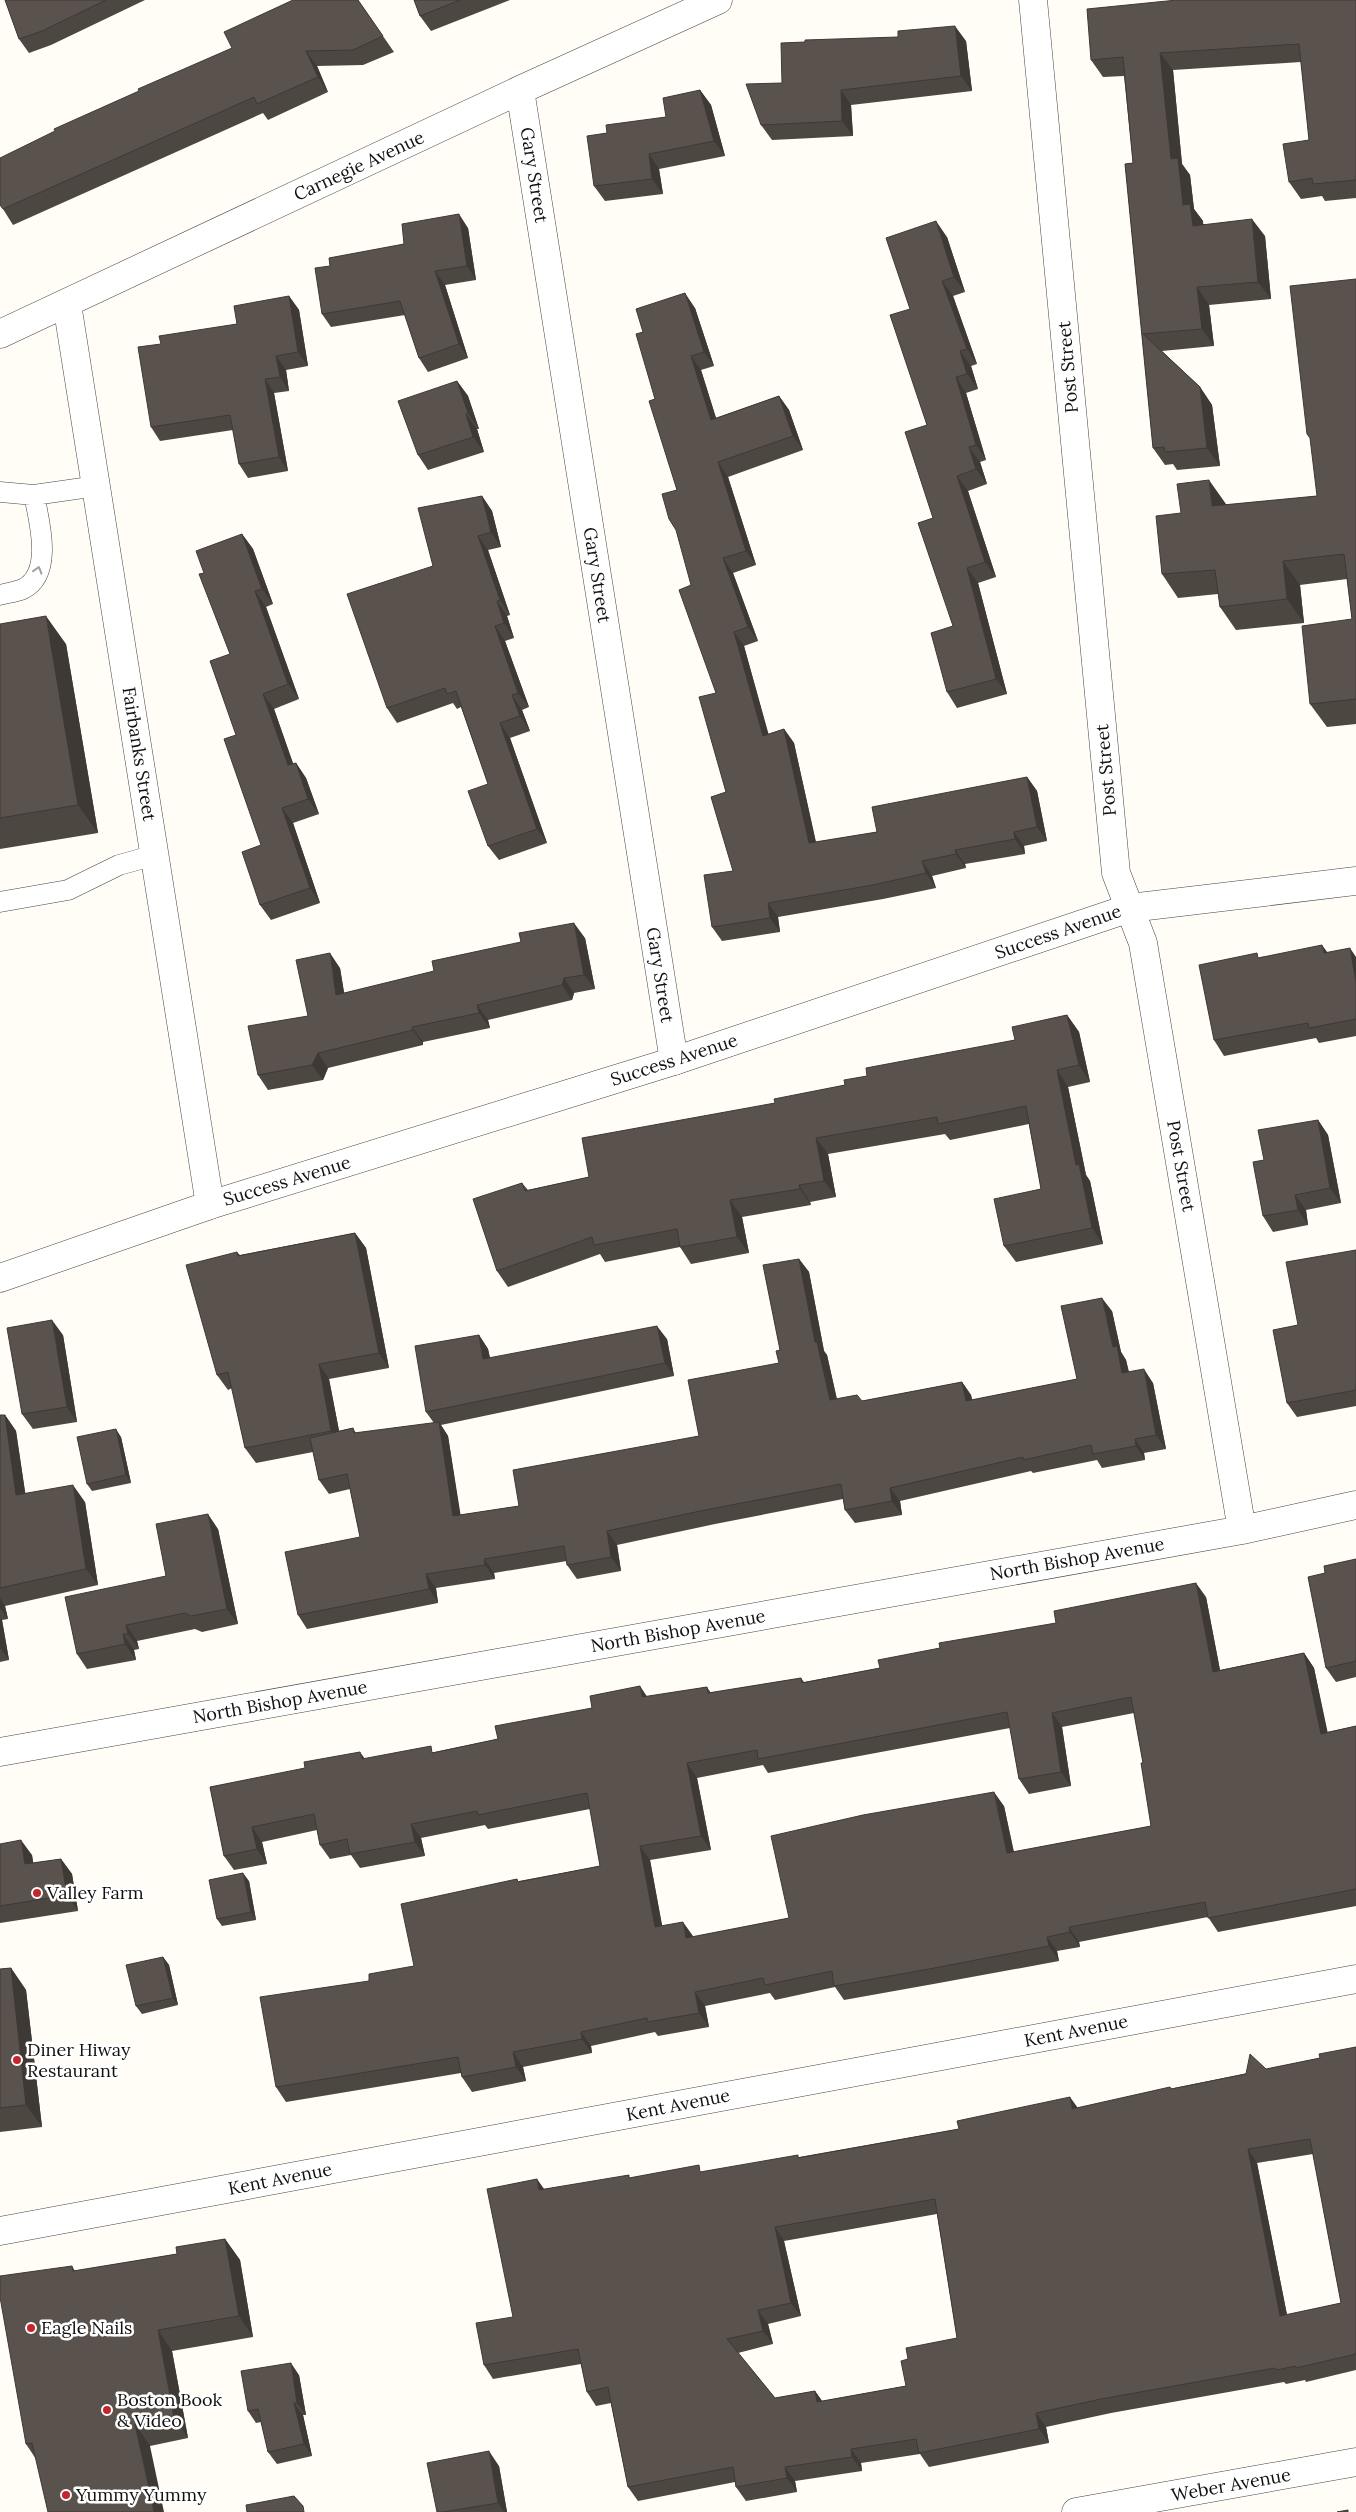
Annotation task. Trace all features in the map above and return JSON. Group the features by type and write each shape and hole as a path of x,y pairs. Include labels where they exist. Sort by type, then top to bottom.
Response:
{"street":[{"name":"Carnegie Avenue","path":"0,334 520,90 718,0"},
{"name":"Post Street","path":"1033,0 1116,873 1143,943 1242,1530"},
{"name":"Gary Street","path":"520,90 674,1061"},
{"name":"Fairbanks Street","path":"67,304 210,1205"},
{"name":"Success Avenue","path":"0,1278 210,1205 674,1061 1130,908 1356,882"},
{"name":"North Bishop Avenue","path":"0,1752 1242,1530 1356,1505"},
{"name":"Kent Avenue","path":"0,2231 1356,1979"},
{"name":"Weber Avenue","path":"1076,2512 1356,2462"}],"lane":[{"path":"0,492 34,495 97,486"},
{"path":"0,595 23,589 34,580 39,566 44,544 34,495"},
{"path":"0,902 68,890 119,865 154,855"}],"building":[{"path":"5,0 106,0 42,31 19,39"},
{"path":"293,0 358,0 383,36 353,50 306,51 318,77 257,104 254,97 3,209 0,205 0,158 55,131 54,129 139,91 138,89 232,48 224,32"},
{"path":"414,0 460,0 420,16"},
{"path":"1177,0 1356,0 1356,180 1313,184 1312,178 1289,182 1283,144 1309,140 1299,44 1160,53 1171,159 1178,158 1183,205 1190,204 1193,226 1252,219 1258,282 1197,287 1202,329 1143,334 1200,387 1207,448 1165,452 1164,447 1153,448 1125,164 1133,163 1123,57 1091,60 1087,9"},
{"path":"955,26 961,76 841,90 842,121 761,125 746,84 782,83 781,43 805,42 805,40 898,37 898,31"},
{"path":"700,90 714,141 649,154 652,179 594,186 587,136 607,133 606,125 666,117 663,98"},
{"path":"459,214 467,266 435,271 459,344 419,358 400,301 322,314 315,268 330,266 329,258 404,244 402,224"},
{"path":"936,221 954,277 942,281 967,349 960,351 967,374 956,377 976,445 969,447 976,469 957,476 985,562 967,568 996,679 947,692 931,633 953,626 918,523 933,518 905,432 927,425 890,315 910,309 886,238"},
{"path":"1356,279 1356,699 1310,704 1302,626 1352,619 1344,554 1283,561 1287,599 1220,607 1215,570 1162,574 1156,516 1181,513 1177,484 1209,480 1212,506 1317,496 1310,438 1307,434 1290,286"},
{"path":"685,293 704,352 691,356 711,420 779,396 793,436 718,462 746,551 723,558 748,627 734,632 763,736 784,729 809,843 877,832 872,807 1027,777 1037,827 1014,832 1015,839 955,850 956,854 922,861 926,873 873,885 768,903 770,918 712,927 704,875 733,871 711,797 726,792 699,697 716,693 679,590 691,585 676,530 669,519 662,494 677,490 649,401 655,399 636,334 643,332 636,309"},
{"path":"289,296 298,352 276,356 280,377 265,379 279,457 239,464 230,415 151,427 138,347 161,344 159,336 237,324 234,306"},
{"path":"457,381 468,413 466,414 473,437 418,455 398,401"},
{"path":"482,496 491,532 478,536 500,600 497,601 504,623 495,626 518,693 512,695 520,716 500,723 537,829 488,846 468,791 488,784 456,691 447,694 445,688 387,708 347,594 433,566 418,508"},
{"path":"242,534 262,589 255,591 288,684 263,694 288,765 296,763 308,799 282,808 310,888 260,905 242,852 261,845 224,739 236,735 210,661 230,654 199,574 204,573 196,551"},
{"path":"46,616 78,805 0,818 0,624"},
{"path":"574,923 584,975 564,978 562,985 477,1005 479,1013 412,1027 413,1030 318,1053 312,1065 258,1075 248,1026 308,1016 296,960 330,953 336,995 434,971 432,961 521,942 519,933"},
{"path":"1322,945 1324,953 1350,948 1356,982 1356,1019 1309,1028 1308,1023 1214,1040 1199,965 1257,953 1258,958"},
{"path":"1067,1015 1079,1065 1057,1070 1076,1165 1079,1164 1092,1228 1004,1246 994,1199 1041,1189 1026,1106 938,1124 937,1117 816,1138 824,1181 799,1185 800,1189 730,1200 737,1237 680,1247 677,1229 594,1245 592,1237 497,1271 473,1199 522,1183 525,1191 589,1177 582,1138 775,1103 774,1099 845,1085 844,1080 867,1076 866,1068 1015,1040 1012,1027"},
{"path":"1318,1120 1330,1188 1295,1195 1298,1210 1263,1216 1253,1162 1264,1160 1258,1130"},
{"path":"355,1233 379,1353 319,1364 331,1431 245,1448 228,1372 217,1375 186,1265 237,1252 238,1256"},
{"path":"1356,1250 1356,1390 1287,1403 1273,1330 1298,1325 1286,1262"},
{"path":"799,1259 815,1342 817,1342 830,1400 857,1395 862,1401 962,1382 966,1401 1077,1379 1061,1306 1102,1298 1113,1347 1117,1346 1122,1373 1144,1369 1156,1435 1135,1439 1136,1446 1093,1454 1091,1445 1023,1460 1023,1457 890,1488 892,1501 845,1510 841,1484 705,1510 607,1531 611,1557 567,1565 564,1546 484,1559 485,1565 426,1574 429,1589 298,1615 285,1552 360,1537 347,1474 319,1480 310,1438 353,1428 354,1433 439,1422 453,1516 519,1506 513,1470 699,1436 688,1380 779,1363 776,1351 780,1350 763,1265"},
{"path":"52,1320 67,1407 22,1414 7,1328"},
{"path":"657,1326 665,1363 426,1412 415,1346 479,1335 483,1359"},
{"path":"0,1415 5,1415 16,1495 73,1485 86,1569 0,1588"},
{"path":"116,1429 126,1475 87,1484 77,1437"},
{"path":"208,1514 227,1609 191,1616 185,1613 126,1625 128,1634 123,1634 125,1644 77,1654 65,1597 166,1576 156,1524"},
{"path":"1356,1559 1356,1661 1326,1668 1308,1577 1325,1573 1324,1566"},
{"path":"1196,1583 1213,1672 1304,1653 1321,1734 1356,1726 1356,1889 1208,1918 1205,1902 1069,1927 1070,1932 1047,1937 1049,1946 834,1986 832,1971 765,1985 763,1978 695,1992 699,2013 648,2022 647,2018 581,2032 582,2039 513,2052 516,2067 462,2077 458,2057 276,2087 260,1997 369,1981 369,1974 414,1966 401,1904 517,1879 518,1882 600,1866 587,1793 478,1815 477,1811 411,1824 415,1842 350,1854 347,1839 320,1845 314,1814 252,1827 257,1849 224,1856 210,1787 305,1768 304,1762 360,1752 362,1759 431,1746 432,1753 498,1739 495,1726 592,1708 590,1696 640,1686 642,1697 707,1687 708,1693 801,1678 802,1683 880,1668 878,1660 940,1648 939,1643 1056,1623 1054,1611","holes":["1131,1697 1143,1763 1141,1763 1151,1826 1007,1853 994,1792 863,1815 771,1836 789,1918 686,1938 683,1922 655,1927 640,1846 701,1836 687,1763 757,1750 758,1759 1007,1712 1019,1779 1061,1772 1052,1713"]},
{"name":"Valley Farm","path":"21,1840 25,1864 61,1859 67,1895 0,1906 0,1844"},
{"path":"243,1873 251,1912 217,1919 209,1880"},
{"path":"163,1957 173,1998 136,2006 126,1965"},
{"path":"11,1968 26,2105 0,2108 0,1969"},
{"path":"1356,2047 1356,2354 1296,2368 1296,2366 1276,2370 1275,2368 1101,2399 1036,2413 1039,2429 919,2453 916,2439 851,2449 852,2457 785,2467 787,2478 736,2487 733,2467 628,2487 608,2387 587,2392 578,2349 484,2365 476,2323 513,2317 487,2189 537,2179 539,2190 629,2175 629,2178 699,2165 700,2172 798,2155 798,2158 959,2129 957,2121 1070,2097 1072,2109 1170,2087 1171,2089 1246,2074 1250,2054 1266,2069 1320,2058 1319,2054","holes":["1310,2139 1341,2303 1280,2316 1248,2149","935,2199 957,2338 906,2348 908,2359 901,2361 906,2386 817,2402 815,2391 775,2398 727,2339 763,2331 758,2310 791,2303 775,2227"]},
{"path":"225,2239 239,2316 158,2330 174,2417 135,2424 154,2512 48,2512 32,2443 26,2444 0,2297 0,2276 72,2266 73,2271 177,2254 176,2247"},
{"path":"291,2363 297,2403 294,2403 304,2444 268,2452 258,2409 248,2411 241,2371"},
{"path":"489,2451 498,2503 437,2512 427,2463"},
{"path":"294,2496 303,2506 304,2512 247,2512 246,2505"}],"place":[{"name":"Valley Farm","path":"37,1893"},
{"name":"Diner Hiway Restaurant","path":"17,2060"},
{"name":"Eagle Nails","path":"31,2328"},
{"name":"Boston Book & Video","path":"107,2410"},
{"name":"Yummy Yummy","path":"66,2495"}]}
